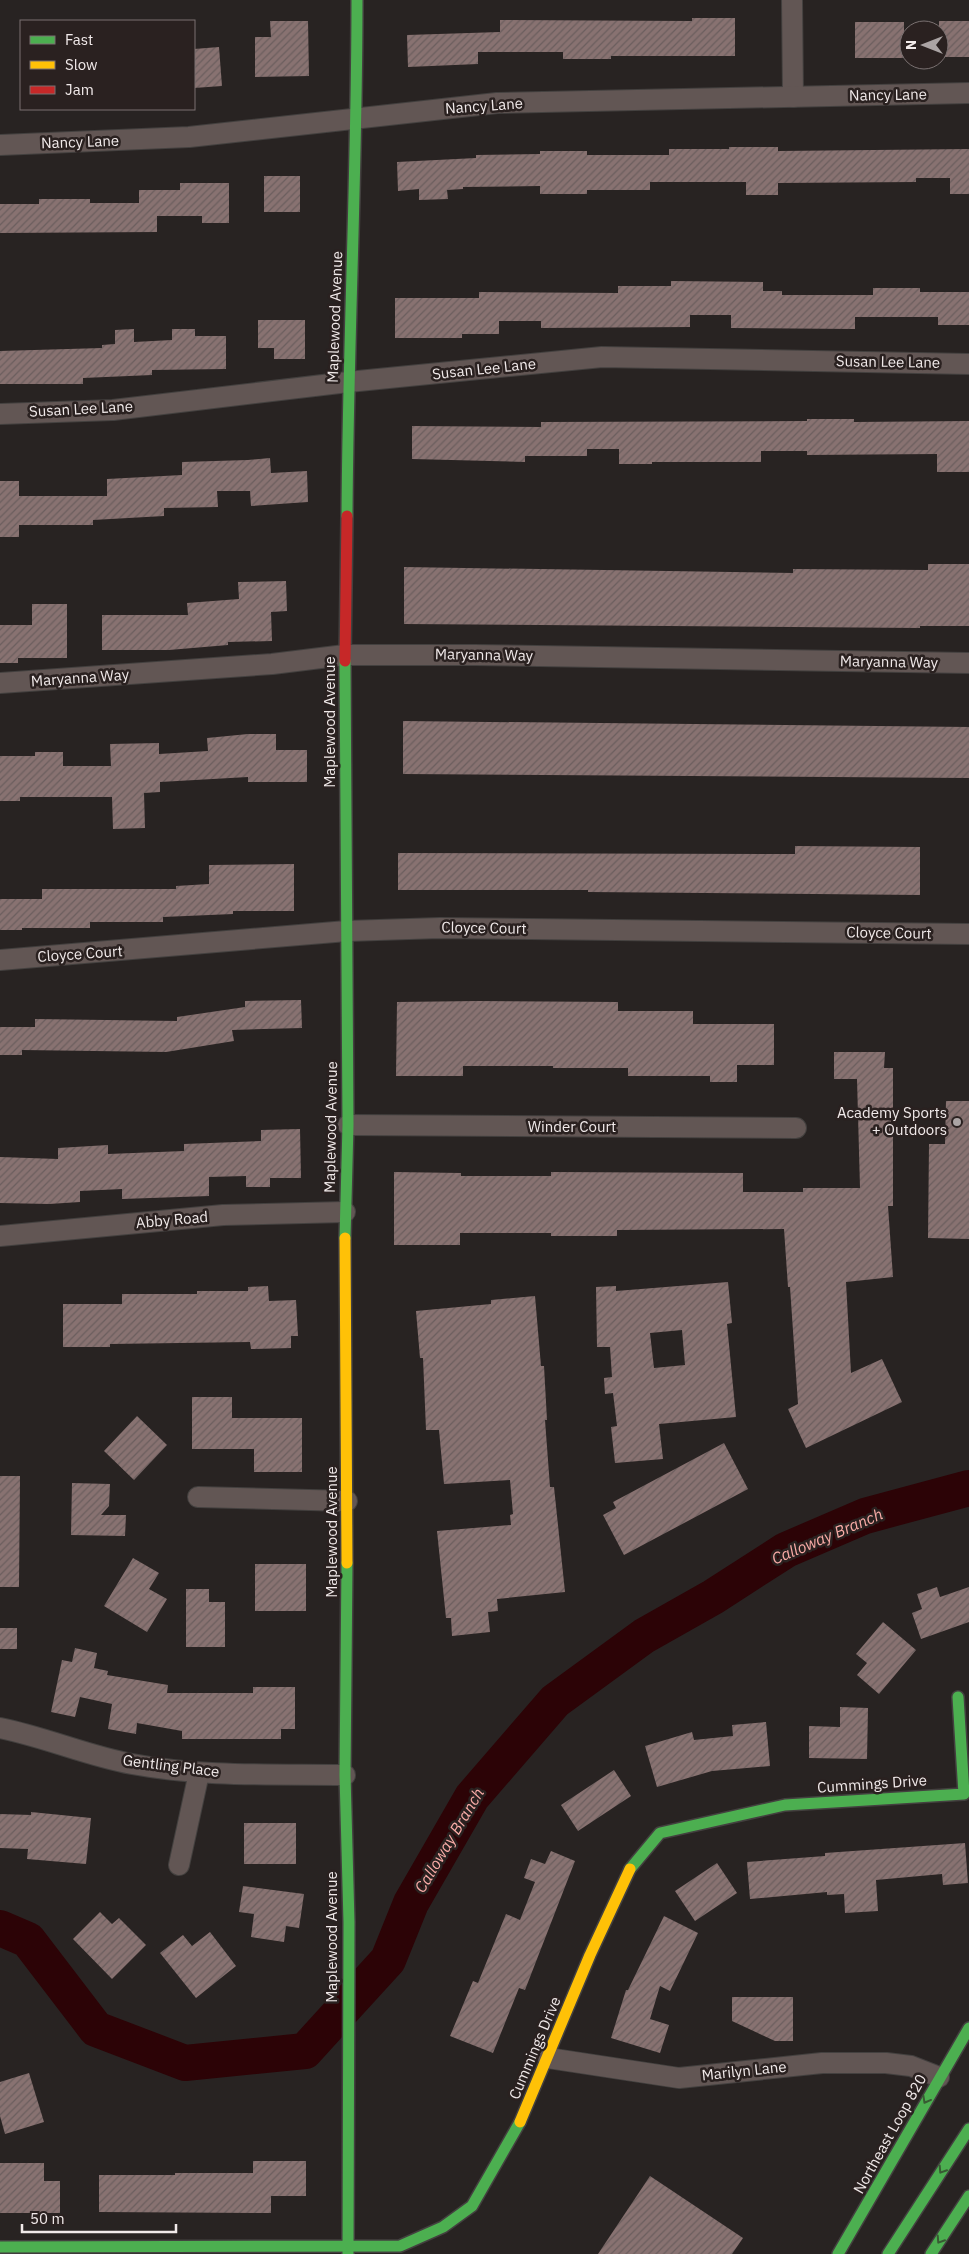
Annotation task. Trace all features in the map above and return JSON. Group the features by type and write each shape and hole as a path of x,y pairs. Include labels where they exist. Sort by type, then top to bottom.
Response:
{"main road":[{"name":"Maplewood Avenue","path":"348,2250 349,1922 345,1775 347,1501 344,1212 348,1125 344,655 348,382 357,119 357,0"},
{"name":"Cummings Drive","path":"0,2247 348,2250 400,2246 443,2226 472,2206 525,2113 590,1955 633,1863 660,1832 785,1805 964,1794 958,1697"},
{"name":"Northeast Loop 820","path":"838,2254 869,2204 939,2077 969,2028"},
{"path":"888,2254 969,2129"},
{"path":"931,2254 969,2196"}],"street":[{"path":"792,0 793,97"},
{"name":"Nancy Lane","path":"0,145 189,137 497,104 969,93"},
{"name":"Susan Lee Lane","path":"0,414 113,410 348,382 602,357 969,364"},
{"name":"Maryanna Way","path":"0,683 272,664 344,655 493,655 969,663"},
{"name":"Cloyce Court","path":"0,960 347,931 440,928 969,934"},
{"name":"Winder Court","path":"348,1125 796,1128"},
{"name":"Abby Road","path":"0,1236 223,1216 344,1212"},
{"path":"198,1497 347,1501"},
{"name":"Gentling Place","path":"0,1728 24,1733 131,1764 199,1773 345,1775"},
{"path":"179,1865 199,1773"},
{"name":"Marilyn Lane","path":"548,2058 679,2078 822,2063 886,2063 911,2066 939,2077"}],"building":[{"path":"692,18 735,18 735,56 611,56 611,59 563,59 563,52 478,52 478,64 408,67 407,35 500,32 500,20 692,21"},
{"path":"270,21 308,21 309,76 255,77 255,37 271,37"},
{"path":"949,21 969,21 969,57 949,57"},
{"path":"855,22 899,22 899,58 855,58"},
{"path":"219,47 222,86 195,88 195,49"},
{"path":"729,147 778,147 778,151 969,149 969,194 950,194 950,178 916,178 916,182 778,183 778,195 746,195 746,182 650,182 650,190 587,190 587,194 540,194 540,186 463,187 463,189 447,190 448,199 419,200 419,189 398,191 397,162 476,158 476,155 540,154 540,151 587,151 587,155 669,155 669,149 729,149"},
{"path":"264,176 300,176 300,212 264,212"},
{"path":"180,183 229,183 229,223 202,223 202,216 157,216 157,232 0,233 0,204 39,204 39,199 90,199 90,203 139,203 139,190 180,190"},
{"path":"671,281 763,282 763,291 782,291 782,295 873,295 873,288 920,288 920,292 969,292 969,325 938,325 938,317 855,317 855,329 731,328 731,315 690,315 690,327 541,328 541,321 499,321 499,334 462,334 462,338 395,338 395,298 479,298 479,292 618,293 618,286 671,286"},
{"path":"258,320 305,320 305,359 274,359 274,348 258,348"},
{"path":"134,329 134,342 172,340 172,329 195,329 195,336 226,336 226,369 152,370 152,375 83,378 83,384 0,384 0,351 102,348 102,345 115,344 115,330"},
{"path":"807,419 854,419 854,422 969,421 969,472 937,472 937,454 807,455 807,451 761,451 761,462 652,462 652,464 619,464 619,449 587,449 587,456 525,456 525,462 412,459 412,426 541,427 541,422 807,421"},
{"path":"270,458 271,473 307,471 308,502 251,506 250,491 217,491 218,507 164,508 164,516 93,520 93,525 19,525 19,537 0,537 0,481 19,481 19,496 107,496 107,479 182,475 182,462"},
{"path":"928,564 969,564 969,626 920,626 920,628 404,624 404,567 793,573 793,569 928,570"},
{"path":"286,581 287,611 271,612 272,641 228,642 228,645 169,650 102,650 102,615 188,615 187,603 239,599 238,582"},
{"path":"32,604 67,604 67,658 18,658 18,663 0,663 0,625 32,625"},
{"path":"403,721 969,727 969,778 403,774"},
{"path":"248,734 276,734 276,750 307,750 307,782 248,782 248,777 160,782 160,792 144,793 145,828 113,829 112,797 20,797 20,801 0,801 0,756 35,756 35,752 63,752 63,766 111,766 110,744 159,743 159,754 208,751 207,738"},
{"path":"795,846 920,847 920,895 588,892 588,890 398,890 398,853 795,854"},
{"path":"294,864 294,911 233,911 233,914 163,917 163,922 90,922 90,928 22,928 22,930 0,930 0,899 42,899 42,889 176,889 176,886 209,884 209,865"},
{"path":"301,1000 302,1028 232,1030 234,1041 166,1052 22,1050 22,1055 0,1055 0,1027 35,1027 35,1019 177,1021 177,1017 245,1007 245,1001"},
{"path":"397,1002 618,1002 618,1011 693,1011 693,1024 774,1024 774,1065 737,1065 737,1082 710,1082 710,1076 628,1076 628,1068 553,1068 553,1066 463,1066 463,1076 396,1076"},
{"path":"834,1052 885,1052 884,1068 893,1068 893,1206 888,1206 893,1277 846,1282 851,1373 882,1359 902,1402 806,1448 788,1409 798,1404 784,1229 617,1230 617,1236 551,1236 551,1233 460,1233 460,1245 394,1245 394,1172 461,1173 461,1176 551,1176 551,1172 743,1173 743,1192 803,1192 803,1188 860,1188 857,1079 834,1079"},
{"name":"Academy Sports + Outdoors","path":"946,1101 969,1101 969,1239 928,1238 929,1144 945,1144"},
{"path":"300,1129 301,1178 270,1178 270,1187 246,1187 246,1176 209,1177 209,1196 122,1199 122,1189 80,1191 80,1202 49,1204 0,1203 0,1157 58,1159 58,1148 108,1145 108,1154 184,1151 184,1144 261,1141 261,1130"},
{"path":"728,1282 732,1323 727,1324 736,1417 659,1424 663,1459 615,1463 611,1427 617,1426 613,1393 605,1394 604,1378 612,1377 610,1347 597,1347 596,1287 616,1286 616,1291","holes":["682,1330 685,1365 654,1368 650,1333"]},
{"path":"268,1286 269,1301 296,1300 298,1336 291,1336 291,1348 251,1349 250,1342 110,1344 110,1347 63,1347 63,1304 122,1304 122,1294 197,1294 197,1291 248,1291 248,1287"},
{"path":"535,1296 541,1366 544,1366 547,1420 545,1420 550,1487 554,1487 565,1592 497,1599 498,1611 488,1612 490,1632 452,1636 451,1618 446,1618 437,1531 511,1525 510,1515 513,1514 510,1480 444,1484 439,1430 426,1430 423,1358 420,1358 416,1311 491,1304 491,1300"},
{"path":"192,1397 232,1397 232,1418 302,1418 302,1472 254,1472 254,1449 192,1449"},
{"path":"137,1416 167,1445 134,1480 104,1451"},
{"path":"724,1443 748,1489 624,1555 603,1515 616,1508 613,1502"},
{"path":"0,1476 20,1476 19,1587 0,1587"},
{"path":"72,1483 110,1484 109,1506 101,1515 126,1515 125,1536 71,1535"},
{"path":"133,1558 159,1573 149,1589 167,1599 147,1632 104,1606"},
{"path":"255,1564 306,1564 306,1611 255,1611"},
{"path":"937,1587 940,1597 969,1587 969,1622 921,1639 912,1613 922,1609 917,1594"},
{"path":"186,1589 209,1589 209,1602 225,1602 225,1647 186,1647"},
{"path":"883,1622 916,1650 879,1694 857,1675 867,1663 856,1654"},
{"path":"0,1628 17,1628 17,1649 0,1649"},
{"path":"75,1648 97,1653 94,1668 108,1671 107,1675 168,1685 167,1693 253,1693 253,1687 295,1687 295,1729 281,1729 281,1739 182,1739 182,1731 137,1723 136,1734 108,1729 112,1704 80,1697 75,1717 51,1712 62,1660 72,1662"},
{"path":"840,1707 868,1708 867,1759 809,1758 809,1726 840,1727"},
{"path":"766,1722 770,1766 712,1771 657,1787 645,1746 692,1732 694,1740 733,1736 732,1725"},
{"path":"614,1770 631,1796 578,1831 561,1805"},
{"path":"31,1812 91,1818 86,1864 27,1859 28,1849 0,1848 0,1814 31,1815"},
{"path":"244,1823 296,1823 296,1864 244,1864"},
{"path":"965,1843 968,1883 943,1885 942,1874 876,1880 878,1911 845,1913 844,1894 827,1895 827,1892 750,1899 747,1862 825,1856 825,1853"},
{"path":"551,1851 575,1861 525,1990 519,1988 493,2053 450,2036 473,1981 478,1983 506,1914 520,1920 535,1882 524,1878 531,1859 545,1864"},
{"path":"717,1863 737,1893 695,1921 675,1891"},
{"path":"243,1886 304,1894 299,1928 286,1926 284,1942 251,1937 254,1914 239,1912"},
{"path":"100,1912 112,1924 119,1918 146,1945 112,1979 73,1939"},
{"path":"664,1916 698,1933 670,1991 660,1986 650,2019 669,2025 660,2053 611,2038 626,1990 628,1990"},
{"path":"210,1932 236,1966 196,1998 160,1953 183,1935 192,1946"},
{"path":"732,1997 793,1997 793,2041 775,2041 732,2021"},
{"path":"29,2073 44,2122 5,2134 0,2116 0,2082"},
{"path":"253,2161 306,2161 306,2196 271,2196 271,2213 99,2212 99,2175 253,2173"},
{"path":"0,2163 44,2163 44,2181 60,2181 60,2213 0,2213"},
{"path":"650,2176 743,2238 732,2254 598,2254"}],"waterway":[{"name":"Calloway Branch","path":"0,1928 28,1940 96,2029 185,2063 305,2051 388,1960 411,1903 472,1797 555,1701 644,1636 713,1597 786,1550 865,1516 969,1488"}],"traffic: fast":[{"path":"347,516 357,0"},
{"path":"345,661 348,1125 345,1238"},
{"path":"347,1563 345,1775 349,1922 348,2254"},
{"path":"630,1869 660,1833 785,1805 964,1794 958,1697"},
{"path":"838,2254 969,2028"},
{"path":"0,2247 400,2246 443,2227 472,2206 520,2122"},
{"path":"888,2254 969,2129"},
{"path":"931,2254 969,2196"}],"traffic: slow":[{"path":"345,1238 347,1563"},
{"path":"520,2122 590,1955 630,1869"}],"traffic: jam":[{"path":"345,661 347,516"}],"place":[{"name":"Academy Sports + Outdoors","path":"957,1122"}]}
